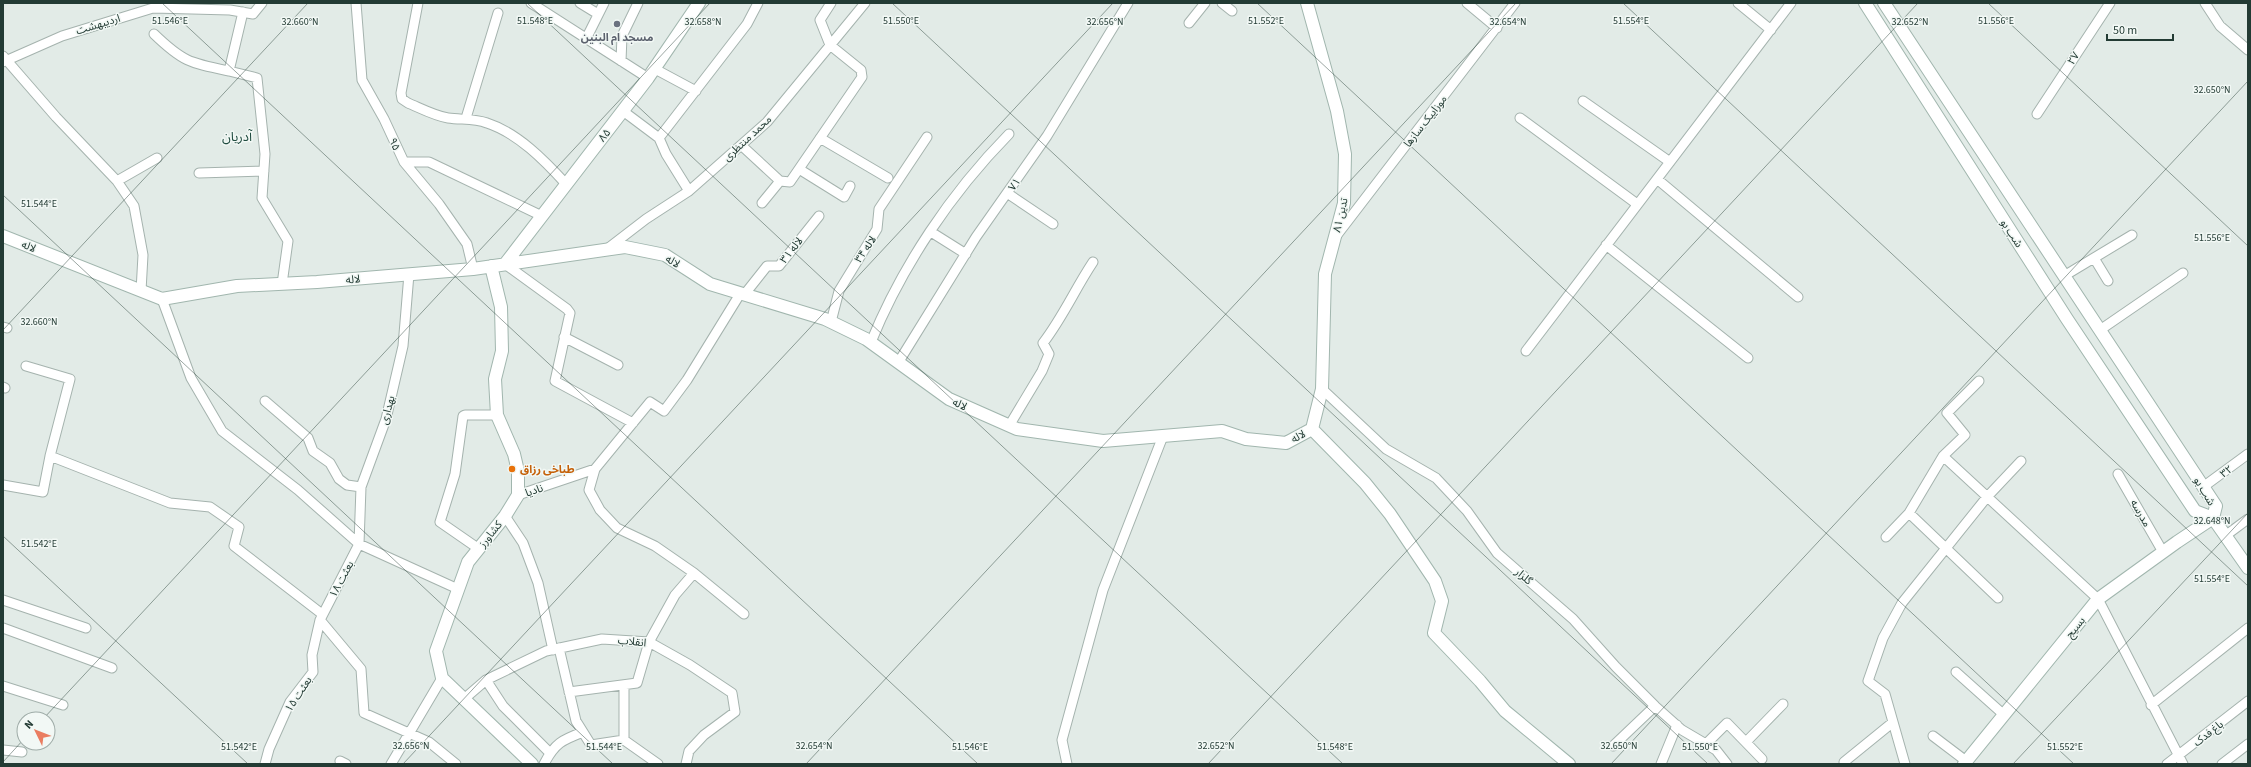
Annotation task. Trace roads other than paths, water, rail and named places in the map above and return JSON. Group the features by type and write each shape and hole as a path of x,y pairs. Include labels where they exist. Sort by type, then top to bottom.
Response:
{"street":[{"path":"251,3 253,14"},
{"path":"253,14 262,3"},
{"name":"۹۵","path":"356,3 362,80 384,119 404,162 439,204 467,244 473,269"},
{"path":"418,3 400,93 402,100 447,118 466,118 488,123 507,132 547,163 566,184"},
{"path":"531,3 621,61 696,91"},
{"path":"580,3 598,14"},
{"path":"586,39 604,3"},
{"name":"۸۵","path":"505,264 652,73 699,3"},
{"path":"659,138 747,24 758,3"},
{"path":"741,145 780,181 790,182 862,74 861,70 830,44 820,20 831,3"},
{"name":"محمد منتظری","path":"607,249 646,219 689,191 767,122 865,3"},
{"name":"۷۱","path":"898,363 966,254 1048,136 1128,3"},
{"path":"1189,23 1205,3"},
{"path":"1222,3 1232,11"},
{"name":"تدین ۸۱","path":"1307,3 1337,111 1345,154 1344,203 1325,274 1322,389 1312,429"},
{"path":"1467,3 1497,28"},
{"name":"موزاییک سازها","path":"1334,239 1515,3"},
{"path":"1738,3 1771,30"},
{"path":"1526,351 1792,3"},
{"name":"شب بو","path":"1865,3 2067,320 2195,511 2213,518 2216,506 1884,3"},
{"name":"۲۷","path":"2037,114 2110,3"},
{"path":"2205,3 2220,26 2248,50"},
{"path":"621,61 622,36 636,4"},
{"name":"اردیبهشت","path":"4,60 62,36 141,7 153,8 197,6 253,14"},
{"path":"229,71 243,12"},
{"path":"466,118 498,13"},
{"path":"154,34 176,55 194,64 257,78 265,154 262,198 288,241 282,284"},
{"path":"4,60 117,181 134,206 143,255 141,291"},
{"path":"1583,101 1670,162"},
{"path":"622,111 659,138 666,154 689,191"},
{"path":"1520,118 1637,204"},
{"path":"871,342 893,291 931,232 961,187 1009,134"},
{"path":"820,138 888,178"},
{"name":"لاله ۳۴","path":"831,322 839,291 877,229 879,210 928,138"},
{"path":"117,181 157,158"},
{"path":"404,162 428,162 542,216"},
{"path":"799,169 844,197 850,186"},
{"path":"199,173 264,171"},
{"path":"1657,179 1798,297"},
{"path":"762,203 780,181"},
{"path":"1008,193 1053,224"},
{"name":"لاله ۳۱","path":"742,294 767,266 779,266 819,216"},
{"path":"931,232 966,254"},
{"path":"2064,276 2132,235"},
{"name":"لاله","path":"3,236 162,299 237,286 282,284 473,269 625,247 665,255 710,284 831,322 871,342 949,399 1017,429 1103,441 1222,431 1246,439 1286,443 1312,429"},
{"path":"1606,245 1748,358"},
{"path":"2094,258 2108,281"},
{"path":"1009,426 1047,359 1049,354 1043,343 1060,321 1075,290 1092,262"},
{"path":"505,264 567,309 570,313 555,381 634,423"},
{"path":"491,266 501,308 502,351 495,379 497,415 514,454 518,471 518,495"},
{"path":"2100,330 2183,272"},
{"name":"بهداری","path":"359,544 361,487 386,419 403,346 409,274"},
{"path":"742,294 687,380 664,412 650,402 595,468 589,490 604,514 617,528 655,546 694,573 744,614"},
{"path":"162,299 191,378 222,431 298,490 359,544 458,589"},
{"path":"564,337 618,365"},
{"path":"3,485 43,492 50,456 70,379 26,366"},
{"path":"1886,537 1908,513 1943,456 1965,435 1947,413 1979,381"},
{"name":"گلزار","path":"1322,389 1386,449 1436,478 1467,511 1497,553 1573,620 1616,667 1655,706 1677,725 1716,750 1727,764"},
{"path":"264,401 308,438 313,451 330,463 338,479 347,485 361,487"},
{"path":"479,549 440,522 455,474 463,416 497,415"},
{"path":"1312,429 1365,484 1402,532 1435,581 1442,601 1434,633 1480,681 1505,711 1569,764"},
{"path":"1067,764 1062,740 1103,590 1163,436"},
{"name":"۳۲","path":"2203,487 2248,454"},
{"path":"50,456 170,503 210,507 239,527 234,546 321,617 361,669 364,713 429,742 456,764"},
{"path":"1943,456 2098,599 2151,705 2183,764"},
{"path":"1904,764 1885,694 1868,681 1883,638 1902,603 1987,497 2021,461"},
{"name":"نادیا","path":"518,495 595,468"},
{"name":"مدرسه","path":"2118,474 2163,552"},
{"name":"کشاورز","path":"442,678 436,651 468,562 505,516 518,495"},
{"path":"1908,513 1998,598"},
{"path":"505,516 523,543 538,583 576,721 591,745 624,740 658,764"},
{"path":"2213,518 2248,568"},
{"name":"بسیج","path":"1965,763 2003,714 2098,599 2213,518"},
{"path":"2225,536 2248,519"},
{"name":"بعثت ۱۸","path":"321,617 359,544"},
{"path":"569,692 637,683 649,642 675,595 694,573"},
{"path":"3,600 86,628"},
{"name":"بعثت ۱۵","path":"265,764 269,749 290,702 313,672 312,655 321,617"},
{"path":"3,628 112,668"},
{"path":"2151,705 2248,628"},
{"name":"انقلاب","path":"464,699 486,680 556,649 602,639 649,642 690,665 732,693 735,712 699,740 689,751 686,764"},
{"path":"1956,672 2003,714"},
{"path":"391,764 442,678 532,764"},
{"path":"486,680 503,706 550,753"},
{"path":"624,685 624,740"},
{"path":"3,686 63,705"},
{"name":"باغ فدک","path":"2167,764 2248,701"},
{"path":"1746,742 1784,704"},
{"path":"1613,746 1655,706"},
{"path":"1706,744 1727,723 1762,759"},
{"path":"1844,762 1892,723"},
{"path":"1661,764 1677,725"},
{"path":"544,764 550,753 560,741 583,732"},
{"path":"1933,736 1965,763"},
{"path":"2222,764 2248,744"},
{"path":"3,750 22,752"}],"place":[{"name":"مسجد ام البنین","path":"617,24"},
{"name":"طباخی رزاق","path":"512,469"}],"district":[{"name":"آدریان","path":"237,136"}]}
